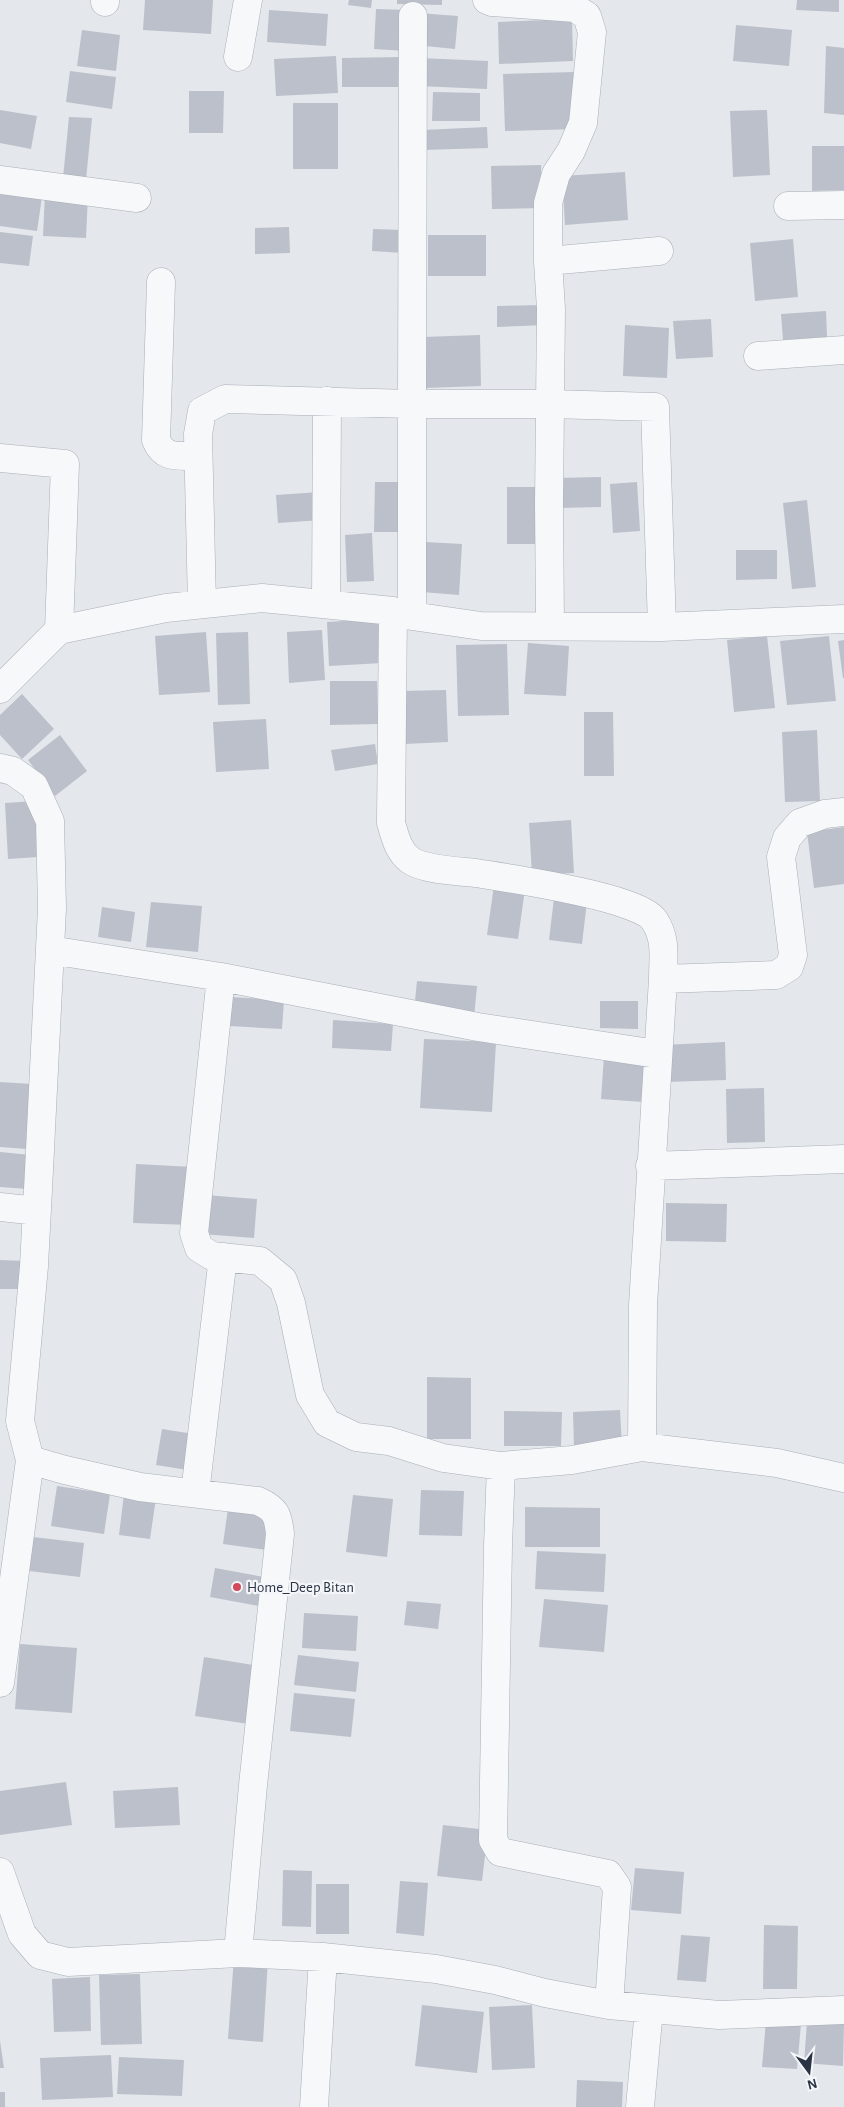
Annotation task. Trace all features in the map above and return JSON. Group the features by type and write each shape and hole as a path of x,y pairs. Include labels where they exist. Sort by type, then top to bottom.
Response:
{"street":[{"path":"238,57 248,0"},
{"path":"487,0 492,2 575,4 587,16 592,32 583,122 571,152 556,174 548,203 548,261 551,310 550,626"},
{"path":"413,16 412,404 391,823 398,846 410,860 431,867 530,881 633,906 653,918 663,937 663,978 643,1305 642,1447"},
{"path":"0,180 137,198"},
{"path":"788,206 844,205"},
{"path":"548,261 658,250"},
{"path":"160,282 156,440 160,450 168,455 198,456"},
{"path":"758,356 844,350"},
{"path":"202,604 198,434 202,411 225,399 412,404 551,404 655,407 662,626"},
{"path":"326,604 327,402"},
{"path":"0,458 65,464 59,630"},
{"path":"0,689 59,630 166,608 262,598 403,613 481,626 662,626 844,619"},
{"path":"0,768 13,771 34,786 50,821 52,908 34,1266 10,1422 30,1460 0,1684"},
{"path":"663,978 776,975 790,968 793,955 781,857 787,838 800,822 825,814 844,812"},
{"path":"50,950 221,977 478,1027 658,1054"},
{"path":"221,977 194,1233 198,1248 212,1256 260,1261 283,1280 291,1303 310,1395 327,1423 356,1437 389,1442 443,1458 501,1466 572,1460 642,1447 777,1463 844,1478"},
{"path":"650,1166 844,1159"},
{"path":"0,1207 37,1211"},
{"path":"195,1494 223,1257"},
{"path":"30,1460 64,1470 140,1487 258,1501 271,1507 279,1520 280,1534 253,1785 238,1953"},
{"path":"501,1466 493,1840 500,1852 608,1874 617,1887 609,2006"},
{"path":"0,1872 22,1934 40,1954 68,1962 238,1953 323,1957 436,1969 495,1980 545,1993 609,2006 719,2015 844,2010"},
{"path":"314,2107 323,1957"},
{"path":"640,2107 649,2009"}],"building":[{"path":"145,0 213,0 211,34 143,30"},
{"path":"349,0 372,0 371,8 348,5"},
{"path":"397,0 442,0 442,5 397,4"},
{"path":"797,0 839,0 839,12 796,10"},
{"path":"376,9 409,10 407,51 374,49"},
{"path":"269,10 328,14 326,46 267,42"},
{"path":"418,13 458,16 455,49 415,45"},
{"path":"572,19 573,61 499,64 498,22"},
{"path":"736,25 792,30 789,66 733,61"},
{"path":"82,30 120,35 116,71 77,66"},
{"path":"826,46 844,48 844,115 824,113"},
{"path":"336,56 338,93 276,96 274,59"},
{"path":"399,57 398,87 342,87 342,58"},
{"path":"420,58 488,61 487,89 419,86"},
{"path":"70,71 116,77 112,109 66,102"},
{"path":"575,72 577,129 505,131 503,74"},
{"path":"189,91 224,91 223,133 189,133"},
{"path":"433,92 480,93 480,121 432,121"},
{"path":"293,103 338,103 338,169 293,169"},
{"path":"0,110 37,116 31,149 0,143"},
{"path":"767,110 770,175 733,177 730,111"},
{"path":"69,117 92,118 86,180 63,178"},
{"path":"487,127 488,148 422,150 422,130"},
{"path":"812,146 844,146 844,190 812,191"},
{"path":"541,165 542,208 492,209 491,166"},
{"path":"625,172 628,220 565,225 562,176"},
{"path":"0,191 42,197 37,231 0,226"},
{"path":"45,193 88,195 86,238 43,236"},
{"path":"289,227 290,253 255,254 255,228"},
{"path":"373,229 404,230 403,253 372,251"},
{"path":"0,232 33,236 29,266 0,263"},
{"path":"428,235 486,235 486,276 428,276"},
{"path":"793,239 798,297 755,301 750,243"},
{"path":"544,305 545,325 497,327 497,306"},
{"path":"826,311 827,337 783,340 781,314"},
{"path":"711,319 713,357 676,359 673,321"},
{"path":"625,325 669,328 667,378 623,376"},
{"path":"480,335 481,386 425,388 423,337"},
{"path":"601,477 601,507 557,508 556,478"},
{"path":"375,482 398,482 398,532 374,532"},
{"path":"637,482 640,531 613,533 610,484"},
{"path":"507,487 538,487 539,544 507,544"},
{"path":"320,492 322,520 278,523 276,495"},
{"path":"807,500 816,587 792,589 783,503"},
{"path":"372,533 374,581 347,582 345,535"},
{"path":"425,542 462,544 459,595 422,592"},
{"path":"736,550 777,550 777,579 736,580"},
{"path":"379,619 382,663 329,666 327,622"},
{"path":"322,630 325,680 289,683 287,632"},
{"path":"206,632 210,692 159,695 155,636"},
{"path":"248,632 250,704 218,705 216,633"},
{"path":"767,636 775,708 734,712 727,640"},
{"path":"829,636 836,701 787,705 780,641"},
{"path":"844,640 844,678 843,678 838,641"},
{"path":"528,643 569,646 566,696 524,694"},
{"path":"507,644 509,715 458,716 456,645"},
{"path":"330,681 377,681 378,724 330,725"},
{"path":"446,690 448,742 404,744 403,691"},
{"path":"22,694 54,729 22,759 0,735 0,715"},
{"path":"584,712 613,712 614,776 584,776"},
{"path":"266,719 269,769 216,772 213,722"},
{"path":"817,730 820,801 785,802 782,732"},
{"path":"60,735 87,771 55,796 28,760"},
{"path":"375,744 378,764 335,771 331,750"},
{"path":"35,801 38,857 8,859 5,803"},
{"path":"571,820 574,873 532,875 529,823"},
{"path":"844,827 844,884 814,888 807,832"},
{"path":"494,885 525,889 518,939 487,935"},
{"path":"554,898 587,901 582,944 549,940"},
{"path":"151,902 202,906 198,952 146,947"},
{"path":"102,907 135,912 131,942 98,937"},
{"path":"417,981 477,986 474,1017 414,1011"},
{"path":"231,997 284,1000 282,1029 229,1026"},
{"path":"600,1001 638,1001 638,1029 600,1028"},
{"path":"333,1020 393,1024 391,1051 332,1048"},
{"path":"424,1039 496,1042 492,1112 420,1108"},
{"path":"725,1042 726,1080 665,1082 663,1045"},
{"path":"604,1056 646,1059 643,1102 601,1099"},
{"path":"0,1082 32,1084 28,1149 0,1147"},
{"path":"764,1088 765,1142 727,1143 726,1089"},
{"path":"0,1152 31,1155 28,1189 0,1187"},
{"path":"136,1164 193,1167 191,1225 133,1223"},
{"path":"205,1195 257,1199 254,1238 202,1234"},
{"path":"666,1203 727,1204 726,1242 666,1241"},
{"path":"0,1260 26,1261 25,1289 0,1289"},
{"path":"427,1377 471,1378 471,1439 427,1439"},
{"path":"620,1410 622,1446 574,1448 573,1412"},
{"path":"504,1411 562,1412 561,1446 504,1446"},
{"path":"162,1429 200,1435 194,1471 156,1465"},
{"path":"57,1486 110,1494 104,1534 51,1526"},
{"path":"421,1490 464,1491 462,1536 419,1535"},
{"path":"124,1494 156,1498 150,1539 119,1535"},
{"path":"353,1495 393,1499 387,1557 346,1552"},
{"path":"525,1507 600,1508 600,1547 525,1547"},
{"path":"228,1508 272,1514 267,1550 223,1544"},
{"path":"33,1537 84,1543 80,1577 29,1571"},
{"path":"537,1551 606,1554 604,1592 535,1589"},
{"name":"Home_Deep Bitan","path":"215,1568 264,1577 259,1606 210,1597"},
{"path":"544,1599 608,1605 604,1652 539,1647"},
{"path":"407,1601 441,1604 438,1629 404,1625"},
{"path":"304,1613 358,1616 356,1651 302,1648"},
{"path":"20,1644 77,1648 72,1713 15,1709"},
{"path":"298,1655 359,1662 356,1692 294,1685"},
{"path":"204,1657 259,1666 249,1724 195,1716"},
{"path":"294,1693 355,1699 351,1737 290,1731"},
{"path":"66,1782 72,1825 0,1835 0,1791"},
{"path":"178,1787 180,1825 115,1828 113,1791"},
{"path":"443,1825 488,1830 482,1881 437,1876"},
{"path":"635,1868 684,1872 681,1914 631,1910"},
{"path":"283,1870 312,1871 311,1927 282,1926"},
{"path":"400,1881 428,1883 424,1936 396,1933"},
{"path":"316,1884 349,1884 349,1934 316,1934"},
{"path":"764,1925 798,1926 797,1989 763,1989"},
{"path":"681,1935 710,1937 706,1982 677,1980"},
{"path":"234,1957 268,1959 263,2042 228,2039"},
{"path":"140,1974 142,2044 101,2045 99,1975"},
{"path":"90,1977 91,2031 54,2032 52,1979"},
{"path":"422,2005 484,2012 477,2073 415,2066"},
{"path":"532,2005 535,2068 492,2070 489,2007"},
{"path":"766,2021 801,2024 797,2069 762,2067"},
{"path":"807,2022 844,2024 843,2066 804,2063"},
{"path":"0,2041 4,2068 0,2068"},
{"path":"111,2055 113,2097 42,2100 40,2058"},
{"path":"119,2057 184,2060 182,2096 117,2094"},
{"path":"577,2080 623,2082 622,2107 576,2107"},
{"path":"0,2092 5,2092 5,2107 0,2107"}],"place":[{"name":"Home_Deep Bitan","path":"237,1587"}]}
